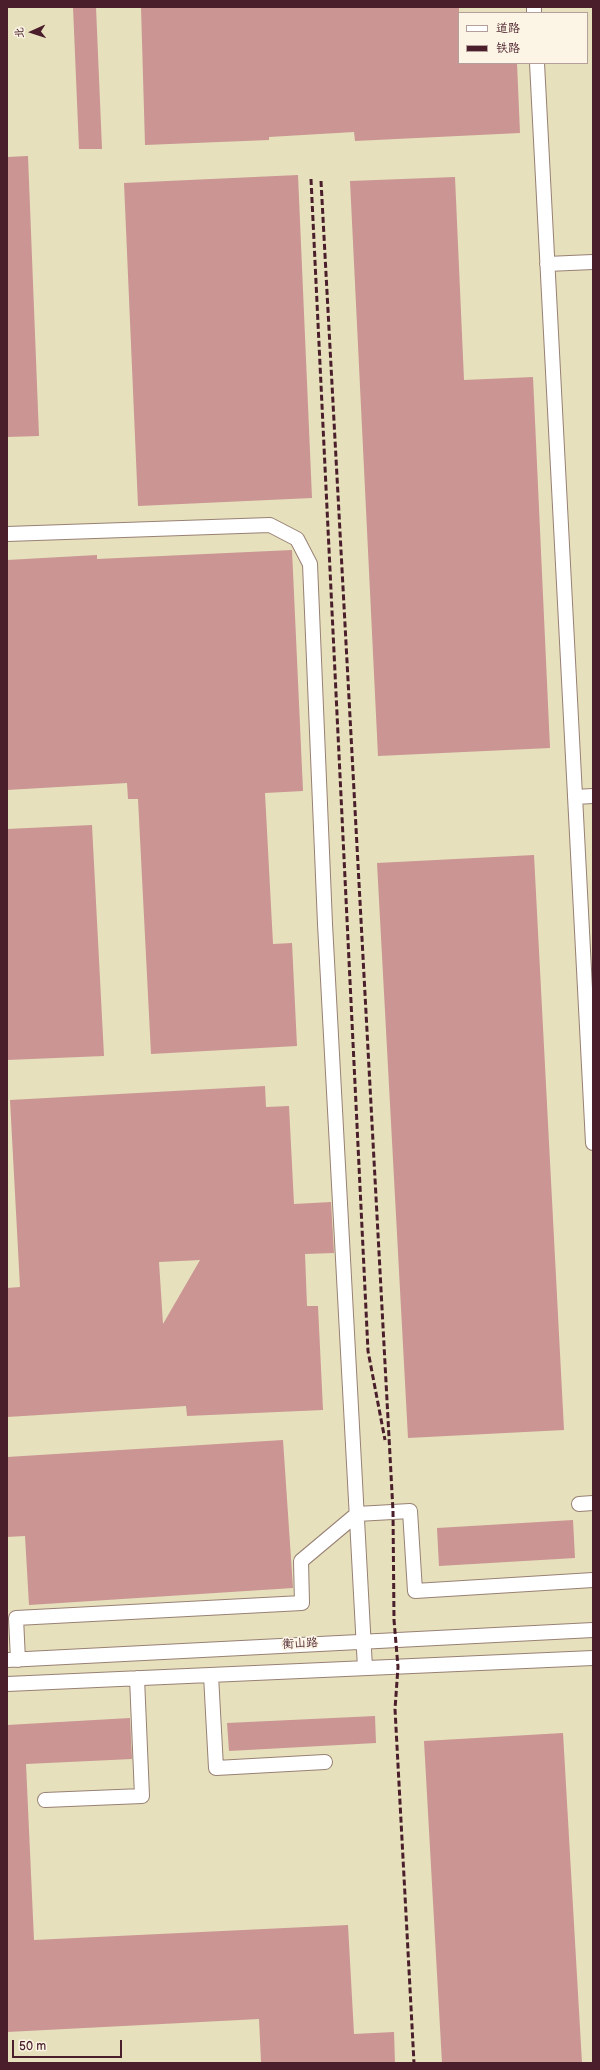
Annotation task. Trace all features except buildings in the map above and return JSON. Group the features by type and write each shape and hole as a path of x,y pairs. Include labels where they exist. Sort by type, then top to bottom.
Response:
{"street":[{"path":"537,64 593,1143"},
{"path":"547,264 593,262"},
{"path":"7,534 270,525 297,539 310,564 325,924 365,1668"},
{"path":"575,797 593,796"},
{"path":"13,1660 16,1618 302,1603 301,1561 357,1514 410,1511 415,1591 593,1580"},
{"name":"衡山路","path":"13,1660 593,1630"},
{"path":"7,1684 593,1658"},
{"path":"211,1675 216,1768 325,1762"},
{"path":"45,1800 142,1796 137,1678"}],"railway":[{"path":"311,179 368,1351 385,1440"},
{"path":"321,181 393,1511 394,1620 398,1667 395,1709 414,2063"}]}
